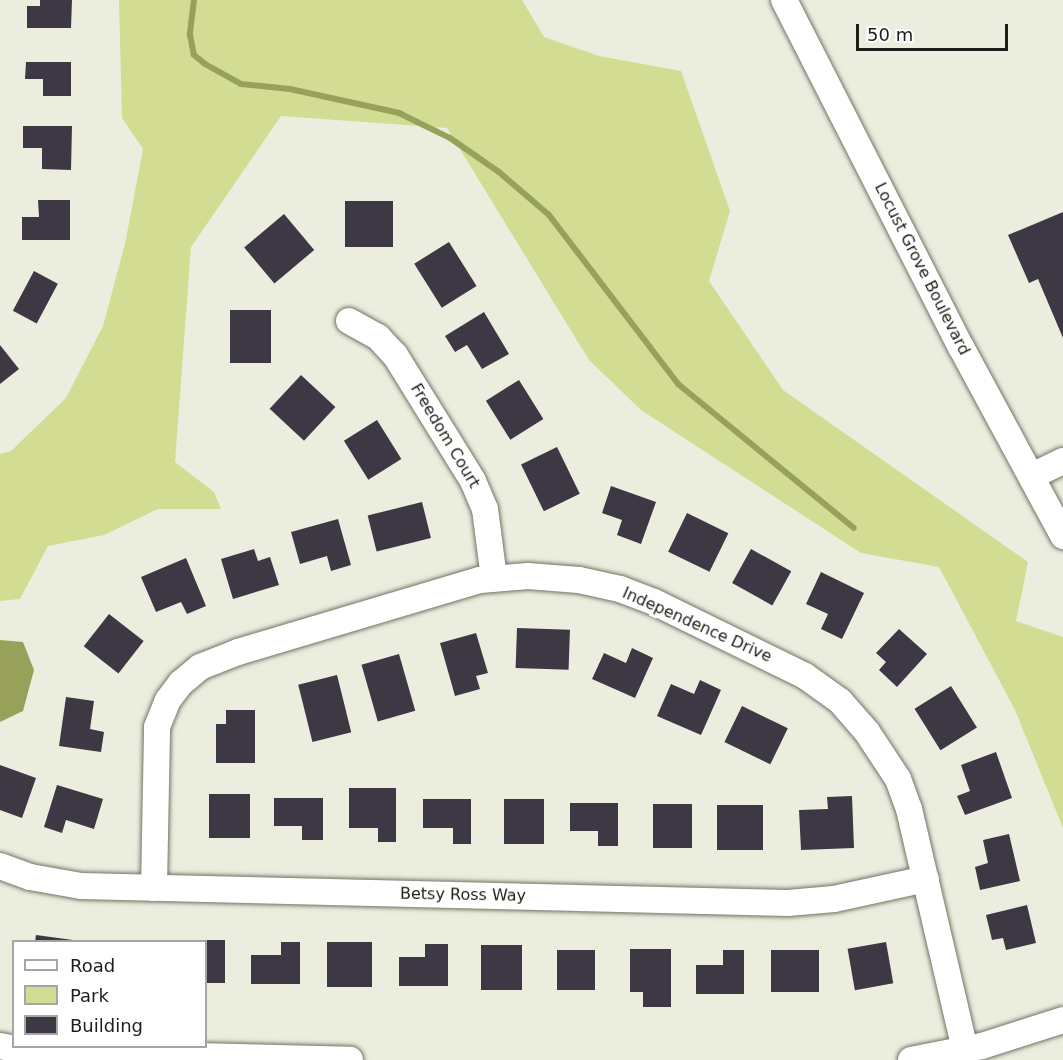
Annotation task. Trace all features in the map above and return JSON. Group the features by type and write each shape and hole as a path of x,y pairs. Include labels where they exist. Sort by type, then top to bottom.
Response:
{"street":[{"name":"Locust Grove Boulevard","path":"784,0 961,347 1032,476 1057,509 1063,536"},
{"name":"Freedom Court","path":"349,321 378,337 395,354 474,481 485,509 494,578"},
{"path":"1032,476 1063,461"},
{"name":"Independence Drive","path":"154,888 158,727 168,700 190,674 211,661 231,654 466,583 494,578 541,576 567,578 634,594 816,682 852,714 895,773 909,809 965,1050"},
{"name":"Betsy Ross Way","path":"0,866 30,877 68,885 788,903 834,899 926,879"},
{"path":"911,1060 965,1050 1063,1020"},
{"path":"0,1046 32,1052 131,1058 350,1060"}],"green space":[{"path":"119,0 522,0 544,37 599,56 681,71 730,211 709,281 783,390 1028,562 1016,621 1063,637 1063,828 1015,710 939,567 861,553 641,410 589,360 447,128 281,116 191,247 175,462 214,492 221,509 158,509 104,535 48,546 20,599 0,601 0,454 11,451 66,398 103,326 125,244 143,149 122,118"}],"shaded area":[{"path":"0,640 23,642 34,670 23,711 0,722"}],"building":[{"path":"40,0 72,0 71,28 27,28 27,6 40,6"},
{"path":"26,62 71,62 71,96 43,96 43,79 25,79"},
{"path":"23,126 72,126 71,170 42,169 42,148 23,148"},
{"path":"38,200 70,200 70,240 22,240 22,217 39,217"},
{"path":"345,201 393,201 393,247 345,247"},
{"path":"1063,212 1063,338 1038,279 1029,283 1008,235"},
{"path":"284,214 314,250 274,283 244,247"},
{"path":"449,242 477,286 442,308 414,264"},
{"path":"34,271 58,284 37,323 13,311"},
{"path":"230,310 271,310 271,363 230,363"},
{"path":"484,312 509,354 482,369 467,345 455,352 445,336"},
{"path":"0,345 19,369 0,384"},
{"path":"301,375 335,407 304,441 270,409"},
{"path":"519,380 543,419 510,440 486,401"},
{"path":"377,420 401,459 368,480 344,441"},
{"path":"557,447 580,494 544,511 521,465"},
{"path":"611,486 656,502 641,544 617,535 622,520 602,513"},
{"path":"422,502 431,538 377,551 368,516"},
{"path":"687,513 728,533 709,572 668,552"},
{"path":"338,519 351,565 331,571 327,556 300,564 291,532"},
{"path":"254,549 258,561 270,557 279,585 233,599 221,559"},
{"path":"751,549 791,571 772,605 732,583"},
{"path":"186,558 206,606 187,614 181,602 156,612 141,577"},
{"path":"821,572 864,593 842,639 821,629 828,614 806,604"},
{"path":"109,614 144,641 118,673 84,646"},
{"path":"517,628 570,630 569,670 516,668"},
{"path":"899,629 927,654 897,687 879,670 886,662 876,653"},
{"path":"476,633 488,673 476,676 480,689 455,696 440,643"},
{"path":"632,648 653,658 635,698 592,679 604,653 626,663"},
{"path":"399,654 415,711 378,721 362,665"},
{"path":"337,675 351,732 312,742 298,685"},
{"path":"700,680 721,690 701,735 657,716 671,684 694,694"},
{"path":"951,686 977,728 940,750 915,709"},
{"path":"66,697 94,701 90,729 104,732 101,752 59,746"},
{"path":"742,706 788,728 770,764 724,742"},
{"path":"226,710 255,710 255,763 216,763 216,724 226,724"},
{"path":"996,752 1012,798 965,815 957,796 970,791 961,765"},
{"path":"0,765 36,778 22,818 0,810"},
{"path":"57,785 103,799 94,829 66,820 62,833 44,827"},
{"path":"349,788 396,788 396,842 378,842 378,828 349,828"},
{"path":"209,794 250,794 250,838 209,838"},
{"path":"852,796 854,848 801,850 799,810 828,809 827,797"},
{"path":"274,798 323,798 323,840 302,840 302,826 274,826"},
{"path":"423,799 471,799 471,844 453,844 453,828 423,828"},
{"path":"504,799 544,799 544,844 504,844"},
{"path":"570,803 618,803 618,846 598,846 598,831 570,831"},
{"path":"653,804 692,804 692,848 653,848"},
{"path":"717,805 763,805 763,850 717,850"},
{"path":"1009,834 1020,881 980,890 975,867 988,863 983,840"},
{"path":"1027,905 1036,943 1006,950 1003,938 992,940 986,915"},
{"path":"36,935 73,940 35,940"},
{"path":"207,940 225,940 225,983 207,983"},
{"path":"281,942 300,942 300,984 251,984 251,955 281,955"},
{"path":"327,942 372,942 372,987 327,987"},
{"path":"886,942 893,983 855,990 848,949"},
{"path":"425,944 448,944 448,986 399,986 399,957 425,957"},
{"path":"481,945 522,945 522,990 481,990"},
{"path":"630,949 671,949 671,1007 643,1007 643,992 630,992"},
{"path":"557,950 595,950 595,990 557,990"},
{"path":"723,950 744,950 744,994 696,994 696,965 723,965"},
{"path":"771,950 819,950 819,992 771,992"}],"waterway":[{"path":"194,0 190,35 194,55 205,64 241,84 290,89 399,113 450,138 499,172 549,215 678,384 854,528"}]}
